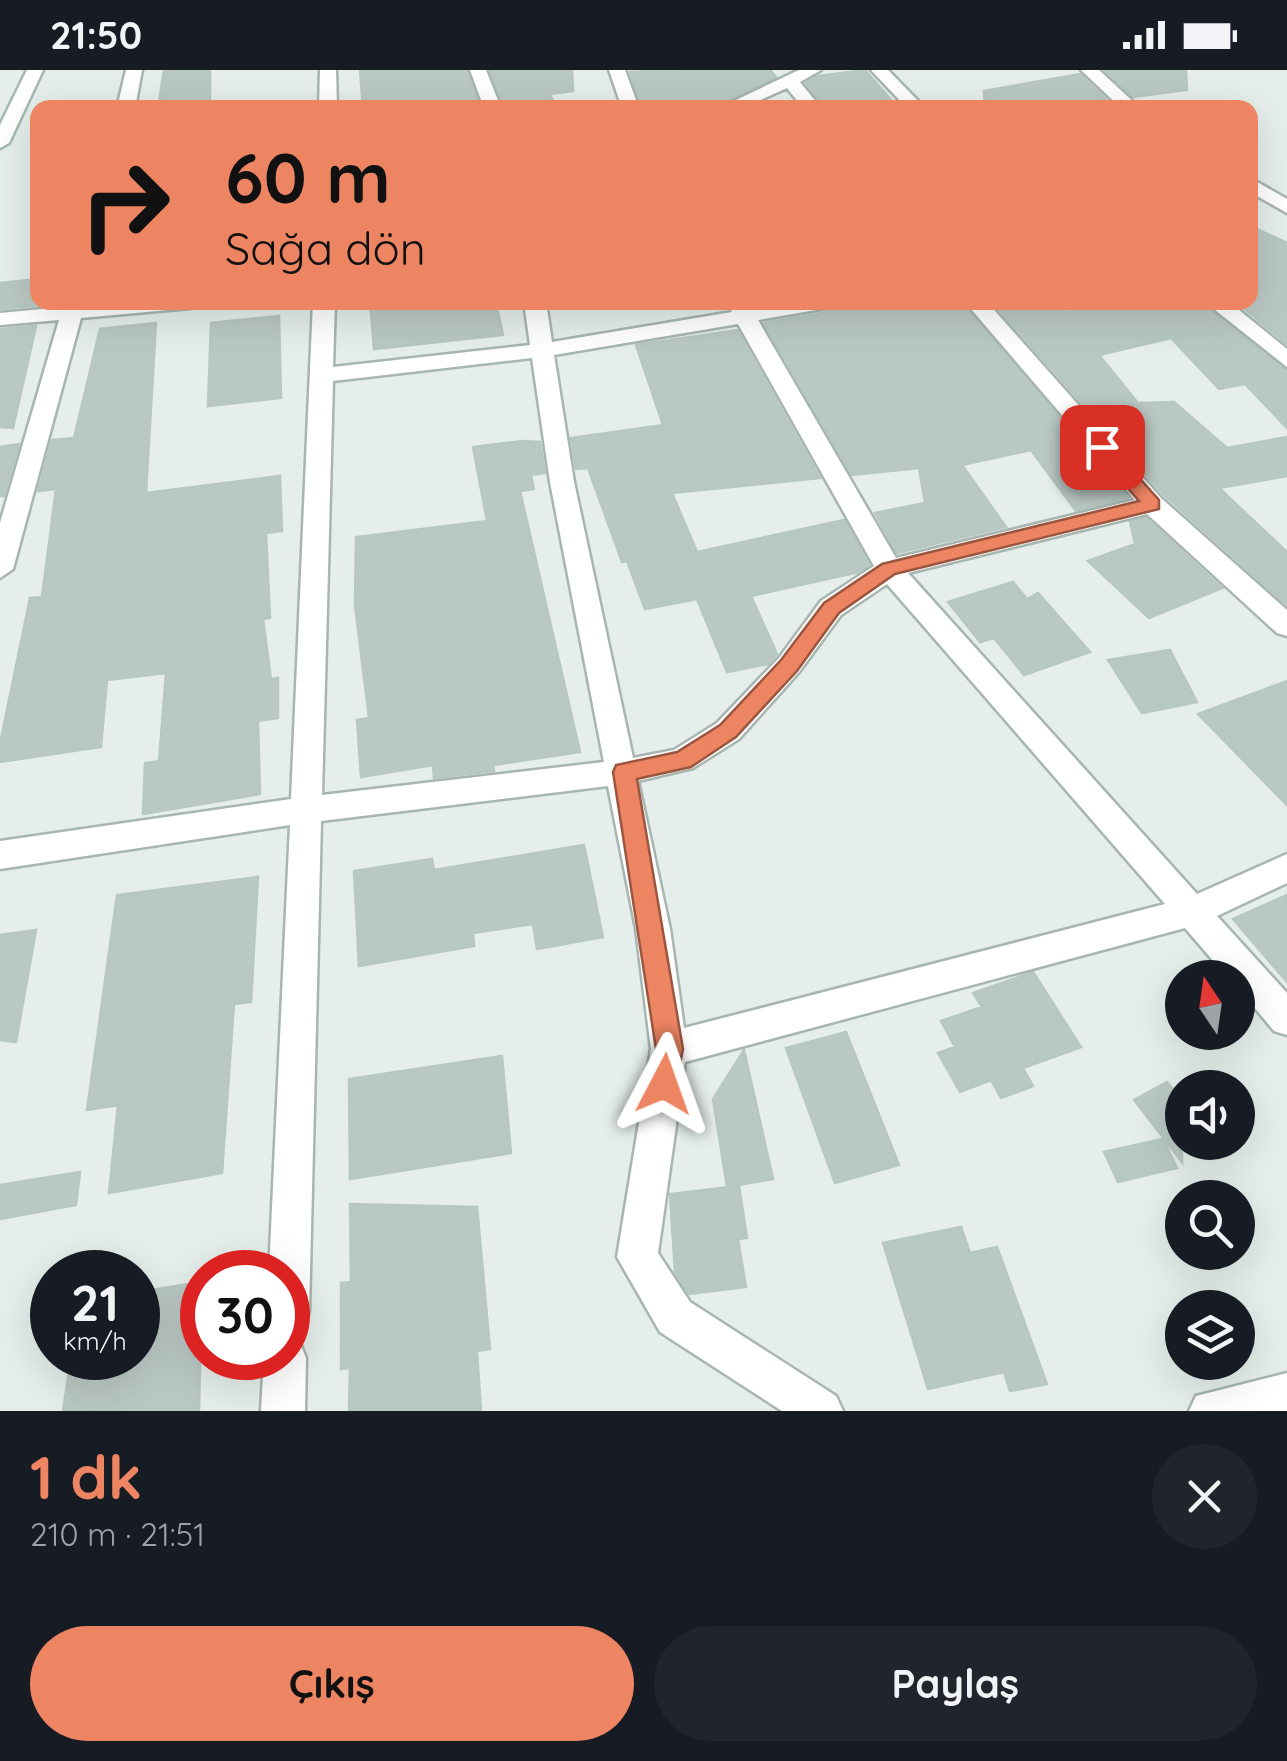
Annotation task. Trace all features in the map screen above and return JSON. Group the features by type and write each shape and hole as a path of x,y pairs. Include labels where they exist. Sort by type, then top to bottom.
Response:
{"street":[{"path":"0,143 35,70"},
{"path":"128,100 134,70"},
{"path":"328,70 328,100"},
{"path":"478,70 491,100"},
{"path":"617,70 628,100"},
{"path":"747,100 813,70"},
{"path":"879,70 909,100"},
{"path":"1089,70 1123,100"},
{"path":"791,82 806,100"},
{"path":"1258,189 1287,207"},
{"path":"0,318 59,310"},
{"path":"0,569 73,310"},
{"path":"290,1250 324,310"},
{"path":"536,310 562,482 624,772 670,1049 637,1257 675,1317 821,1411"},
{"path":"323,375 542,350 741,310 889,569 1287,1020"},
{"path":"981,310 1152,504 1287,626"},
{"path":"1226,310 1287,360"},
{"path":"0,855 306,810 624,772 682,760 728,731 789,665 832,608 889,569 1152,504"},
{"path":"670,1049 1194,911 1287,868"},
{"path":"283,1411 284,1380"},
{"path":"1211,1411 1287,1395"}],"building":[{"path":"164,70 210,70 210,100 159,100"},
{"path":"360,70 467,70 477,100 362,100"},
{"path":"490,70 572,70 573,91 550,94 553,100 501,100"},
{"path":"770,70 776,77 731,100 639,100 630,72"},
{"path":"865,70 891,100 818,100 806,83 818,76"},
{"path":"1105,70 1186,70 1187,90 1133,97"},
{"path":"1080,74 1107,100 985,100 984,91"},
{"path":"1258,230 1287,243 1287,344 1246,310 1258,310"},
{"path":"30,280 30,306 0,309 0,283"},
{"path":"371,310 498,310 503,335 374,349"},
{"path":"969,310 1128,498 1076,511 1031,450 962,465 1006,527 897,553 875,513 925,503 919,468 852,475 764,323 829,312"},
{"path":"999,310 1211,310 1287,371 1287,428 1245,384 1219,389 1171,338 1099,355 1138,403 1174,402 1227,448 1287,437 1287,476 1219,488 1287,552 1287,605 1164,495"},
{"path":"279,316 281,398 208,406 211,323"},
{"path":"156,323 146,493 280,476 282,531 266,533 270,618 263,619 271,679 278,678 278,718 258,721 260,794 143,814 145,763 159,761 166,673 107,680 101,747 0,762 0,744 30,598 42,597 56,489 38,491 52,440 74,438 100,329"},
{"path":"36,326 13,428 0,427 0,329"},
{"path":"737,330 820,478 672,493 697,552 844,520 869,565 859,572 751,596 777,654 768,664 727,672 697,599 645,609 627,561 622,562 588,468 576,469 571,438 663,425 636,345"},
{"path":"540,442 545,473 531,475 534,489 520,491 580,752 493,765 494,771 434,778 433,765 361,777 357,720 369,718 355,605 356,537 487,521 473,447"},
{"path":"19,444 4,496 0,496 0,447"},
{"path":"1146,518 1222,588 1149,618 1088,561 1135,544 1130,522"},
{"path":"1013,582 1027,599 1038,593 1090,652 1024,675 994,638 980,642 948,602"},
{"path":"1170,650 1197,702 1142,713 1108,660"},
{"path":"1287,681 1287,805 1198,714"},
{"path":"584,845 603,937 537,949 533,924 473,933 474,946 359,966 354,871 432,859 434,870"},
{"path":"258,877 251,1002 234,1004 222,1173 109,1193 118,1105 87,1110 117,895"},
{"path":"1287,895 1287,982 1233,919"},
{"path":"36,930 16,1042 0,1040 0,935"},
{"path":"1033,972 1081,1047 1023,1068 1033,1086 1001,1098 991,1080 960,1092 938,1053 955,1047 941,1021 982,1007 973,993"},
{"path":"846,1032 899,1165 835,1183 786,1048"},
{"path":"744,1050 773,1179 727,1187 713,1099"},
{"path":"502,1056 511,1153 350,1179 349,1079"},
{"path":"1165,1083 1165,1140 1134,1100"},
{"path":"1163,1139 1165,1160 1173,1160 1177,1168 1118,1182 1104,1152"},
{"path":"80,1172 76,1205 0,1219 0,1185"},
{"path":"739,1186 747,1238 738,1239 746,1287 689,1294 675,1272 670,1194"},
{"path":"350,1204 477,1207 490,1349 477,1351 481,1411 349,1411 350,1368 341,1369 341,1283 351,1282"},
{"path":"961,1227 970,1253 997,1247 1047,1384 1010,1391 1004,1372 928,1389 883,1243"},
{"path":"180,1285 180,1380 200,1380 199,1411 63,1411 68,1380 160,1380 160,1289"}],"route":[{"path":"664,1084 670,1049 624,772 682,760 728,731 789,665 832,608 889,569 1152,504 1102,447"}]}
